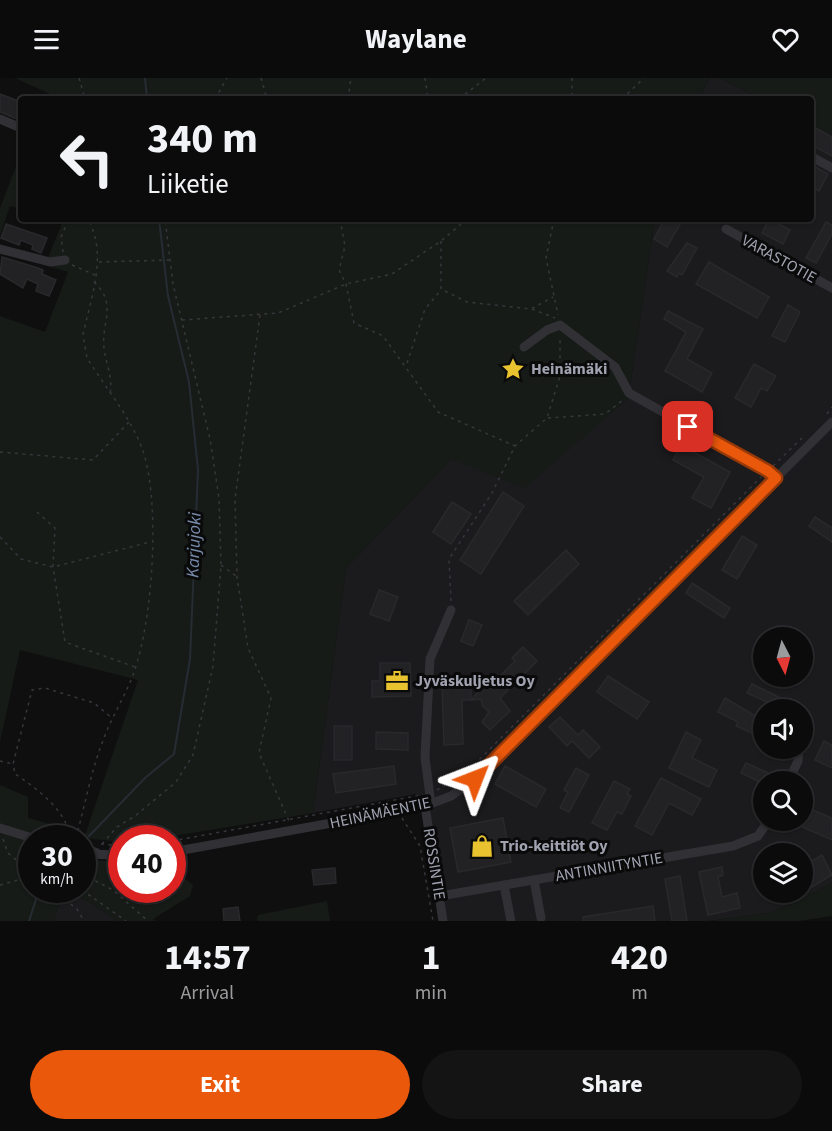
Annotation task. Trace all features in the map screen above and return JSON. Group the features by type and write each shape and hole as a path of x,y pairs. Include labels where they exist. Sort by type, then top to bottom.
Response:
{"street":[{"path":"0,119 18,127"},
{"path":"814,158 832,168"},
{"name":"VARASTOTIE","path":"726,229 832,288"},
{"path":"0,249 50,262 65,260"},
{"path":"524,348 547,330 560,325 615,367 629,393 657,406 688,427 768,471 776,478"},
{"name":"HEINÄMÄENTIE","path":"186,849 401,811 428,805 451,796 475,779 776,478 829,419"},
{"name":"ROSSINTIE","path":"443,921 428,805 426,758 430,659 452,610"},
{"path":"3,829 18,834"},
{"name":"ANTINNIITYNTIE","path":"440,896 733,846 758,836 761,831"},
{"path":"97,853 108,854"},
{"path":"534,880 541,918"},
{"path":"504,885 511,921"}],"path":[{"path":"79,78 84,96"},
{"path":"217,96 227,78"},
{"path":"261,78 266,96"},
{"path":"348,96 351,78"},
{"path":"425,78 428,96"},
{"path":"463,96 486,78"},
{"path":"572,78 573,96"},
{"path":"625,96 644,78"},
{"path":"68,222 61,237 65,260 78,270 96,275"},
{"path":"79,825 103,739 136,667 142,645 147,604 152,493 142,448 129,421 87,358 84,348 83,335 98,262 96,235 90,222"},
{"path":"104,840 176,782 193,755 213,666 221,565 219,498 210,439 170,260 165,222"},
{"path":"341,222 345,246 339,270 346,284 354,323 383,336 438,412 515,446 492,494 449,559 452,610"},
{"path":"182,320 278,313 346,284 392,274 441,241 463,222"},
{"path":"406,365 425,309 441,289 441,241"},
{"path":"98,262 170,260"},
{"path":"94,282 104,294 109,314 103,333 104,349 112,379 110,394"},
{"path":"441,289 467,302 531,309 559,319"},
{"path":"531,309 554,297"},
{"path":"260,315 235,499 237,577 248,648 271,698 259,753 289,821"},
{"path":"547,418 605,414 629,393"},
{"path":"829,419 832,407"},
{"path":"0,452 93,460 129,421"},
{"path":"186,839 429,794 448,785 467,772 809,432"},
{"path":"37,512 55,528 53,567 65,642 136,667"},
{"path":"0,537 21,559 53,567 151,542"},
{"path":"221,565 237,577"},
{"path":"67,825 40,790 15,774 13,764 32,690 45,688 94,703 112,718"},
{"path":"0,761 13,764"},
{"path":"401,811 407,828 418,839 433,921"},
{"path":"3,829 3,840 8,853 18,862"},
{"path":"0,885 18,879"},
{"path":"96,881 113,890 148,921"},
{"path":"96,900 126,921"},
{"path":"69,903 77,909 84,921"}],"shaded area":[{"path":"15,78 709,78 700,96 54,96"},
{"path":"709,78 720,78 755,96 700,96"},
{"path":"720,78 832,78 832,135 814,126 814,96 755,96"},
{"path":"814,126 832,135 832,883 813,893 813,843 753,843 753,903 794,903 768,913 709,921 446,921 428,809 416,794 313,813 346,568 451,459 628,399 655,222 814,222"},
{"path":"18,162 18,208 10,206 0,235 0,208"},
{"path":"63,222 655,222 628,399 524,488 451,459 346,568 313,813 186,834 186,825 108,825 108,841 96,839 96,825 88,825 138,680 20,650 0,742 0,316 45,332 68,272 45,265"},
{"path":"0,785 28,797 28,818 54,825 18,825 18,903 60,903 53,921 0,921"},
{"path":"96,860 108,861 108,903 179,903 153,919 156,921 118,921 91,903 96,903"},
{"path":"186,880 193,885 190,896 186,898"},
{"path":"832,883 832,916 799,921 709,921 768,913 794,903 813,903 813,893"},
{"path":"327,901 330,921 257,921 258,915"},
{"path":"60,903 91,903 118,921 53,921"}],"building":[{"path":"0,94 18,101 18,120 0,112"},
{"path":"814,127 832,137 832,156 814,146"},
{"path":"814,166 828,174 819,191 814,188"},
{"path":"663,222 681,222 667,247 654,239"},
{"path":"768,222 775,222 790,230 783,244 762,233"},
{"path":"826,222 832,225 832,234 816,263 806,258"},
{"path":"6,224 47,238 41,253 32,249 33,245 21,240 19,245 1,238"},
{"path":"687,243 697,248 682,275 679,273 677,277 667,271"},
{"path":"2,257 43,270 42,274 56,280 49,296 36,291 38,284 27,279 23,288 0,274"},
{"path":"709,262 769,297 757,318 696,284"},
{"path":"788,305 800,312 785,342 772,336"},
{"path":"668,311 703,329 687,359 712,373 702,392 665,371 686,332 664,319"},
{"path":"754,364 776,376 767,391 761,388 751,407 735,398"},
{"path":"681,445 730,472 711,508 692,498 704,477 673,460"},
{"path":"503,492 524,506 481,574 460,560"},
{"path":"452,502 471,514 451,544 433,532"},
{"path":"815,517 832,528 832,542 809,526"},
{"path":"742,536 757,545 737,579 722,570"},
{"path":"566,550 579,564 528,615 514,601"},
{"path":"692,583 730,608 724,618 686,593"},
{"path":"379,590 398,597 389,621 370,614"},
{"path":"469,620 482,625 473,646 461,641"},
{"path":"523,647 537,661 500,698 510,711 490,730 482,722 489,712 482,705 481,699 471,700 484,686 490,686 515,661 512,658"},
{"path":"380,663 410,663 411,696 372,697 372,681 380,681"},
{"path":"608,676 649,702 637,719 597,692"},
{"path":"752,684 753,687 758,687 783,699 760,699 747,693"},
{"path":"471,687 471,700 462,700 463,744 444,745 442,688"},
{"path":"725,698 753,715 753,734 736,726 738,722 718,712"},
{"path":"560,717 578,735 583,730 600,747 589,758 572,741 567,746 549,727"},
{"path":"334,726 352,726 352,760 334,760"},
{"path":"376,732 408,733 408,750 376,749"},
{"path":"686,732 701,740 692,758 717,770 709,787 669,768"},
{"path":"824,741 832,745 832,768 815,760"},
{"path":"746,763 764,771 753,771 753,779 741,773"},
{"path":"394,766 396,784 336,793 333,774"},
{"path":"505,766 546,789 536,807 495,784"},
{"path":"576,768 589,775 569,812 560,808 568,792 564,790"},
{"path":"661,778 701,799 692,815 669,803 652,835 635,826"},
{"path":"614,781 630,789 627,794 631,796 622,814 617,812 607,830 592,823"},
{"path":"813,810 832,818 832,840 812,831"},
{"path":"503,818 511,862 458,872 450,828"},
{"path":"822,855 832,875 813,886 813,860"},
{"path":"722,867 723,875 718,877 722,897 737,893 740,908 708,915 699,872"},
{"path":"335,868 336,883 314,885 312,870"},
{"path":"680,876 687,921 672,921 665,879"},
{"path":"653,906 655,921 583,921 583,917"},
{"path":"238,907 240,921 224,921 223,909"}],"waterway":[{"name":"Karjujoki","path":"145,78 147,96"},
{"name":"Karjujoki","path":"96,829 145,778 174,754 190,659 198,470 189,382 168,296 159,222"},
{"name":"Karjujoki","path":"29,921 35,903"}],"place":[{"name":"Heinämäki","path":"513,369"},
{"name":"Jyväskuljetus Oy","path":"397,681"},
{"name":"Trio-keittiöt Oy","path":"482,846"}],"route":[{"path":"475,779 776,478 768,471 688,427"}]}
